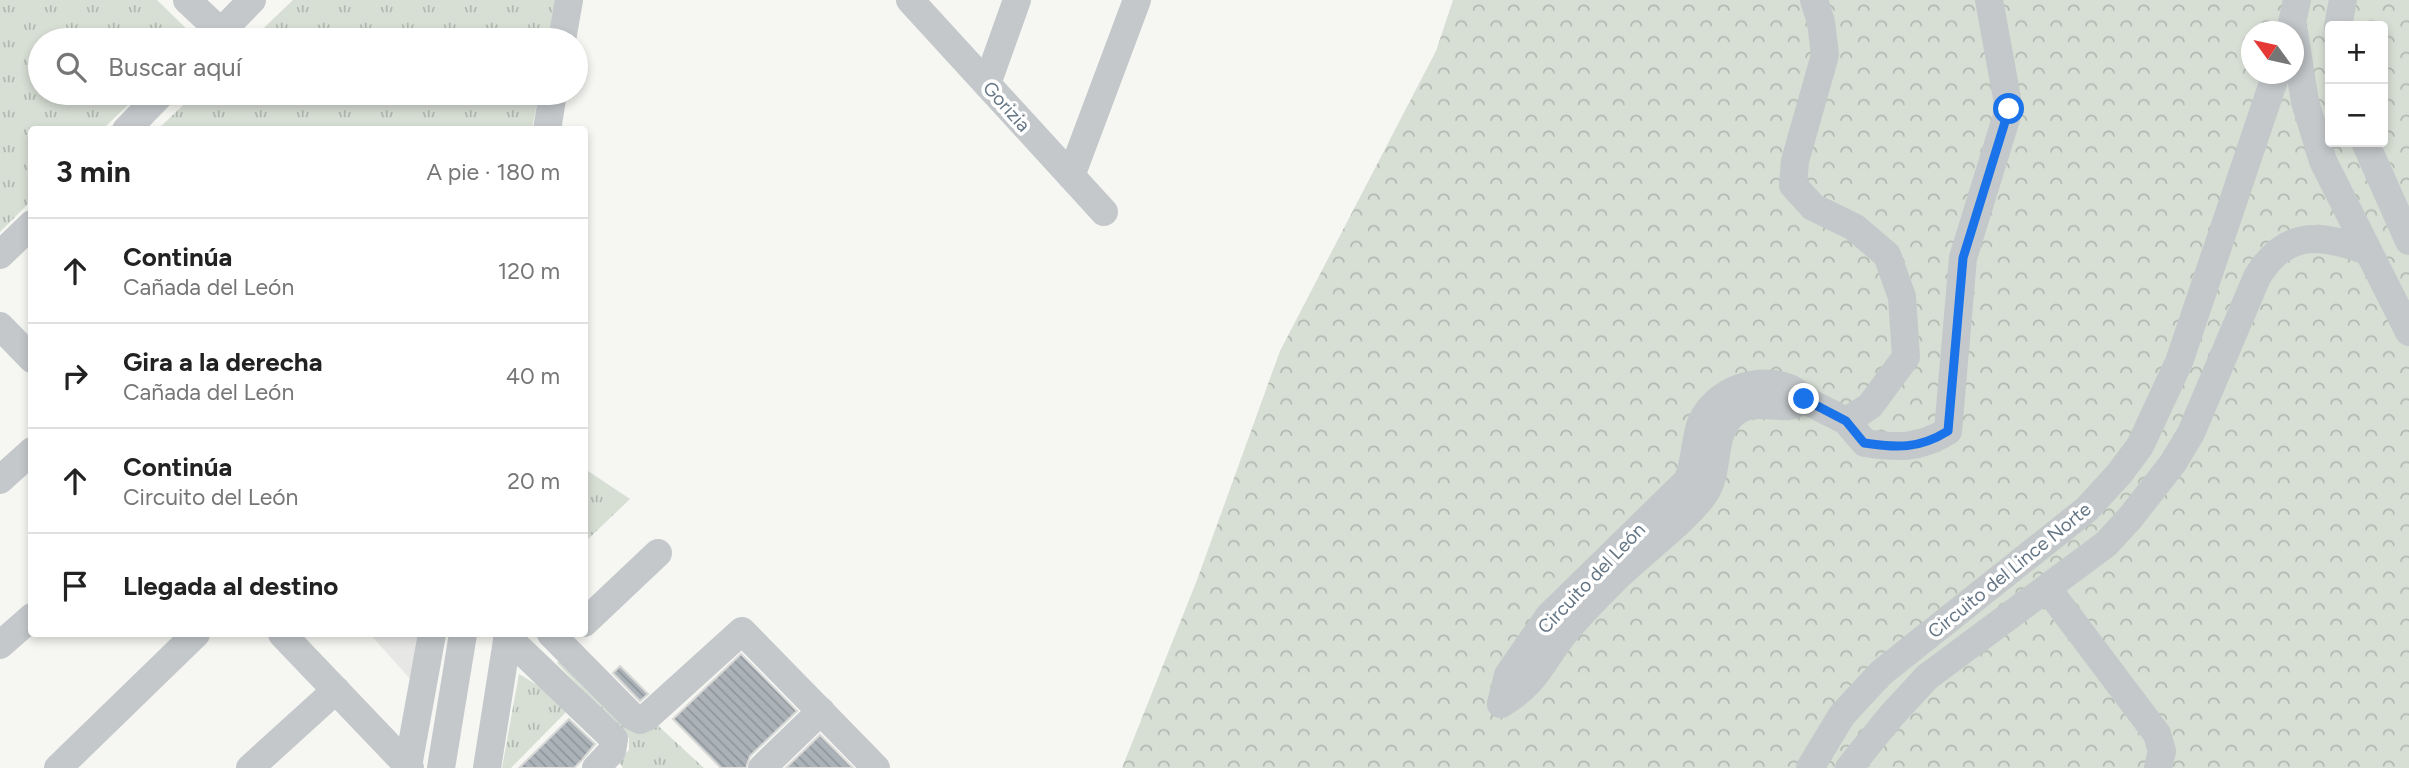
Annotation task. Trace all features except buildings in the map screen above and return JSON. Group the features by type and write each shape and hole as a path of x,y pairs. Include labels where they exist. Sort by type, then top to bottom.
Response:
{"street":[{"path":"187,0 210,28"},
{"path":"225,28 252,0"},
{"path":"564,28 569,0"},
{"name":"Gorizia","path":"910,0 1104,212"},
{"path":"987,84 1017,0"},
{"path":"1071,176 1138,0"},
{"path":"1814,0 1821,22 1825,55 1795,161 1793,186 1812,207 1854,227 1887,255 1902,297 1906,357 1870,406 1846,421"},
{"name":"Circuito del León","path":"1804,399 1789,407 1767,402 1744,408 1727,420 1720,438 1713,477 1704,496 1585,611 1567,631 1526,689 1501,704 1508,675 1549,616 1687,481 1695,466 1700,425 1710,408 1734,389 1756,384 1790,388 1804,399 1846,421 1864,443 1887,447 1926,444 1948,431 1963,258 2009,109 1989,0"},
{"path":"2339,21 2343,0"},
{"name":"Circuito del Lince Norte","path":"1810,768 1842,715 1881,673 2087,509 2140,446 2179,362 2273,84"},
{"path":"2302,84 2305,103 2323,161 2409,332"},
{"path":"130,126 150,105"},
{"path":"548,126 551,105"},
{"path":"2367,147 2409,241"},
{"path":"0,255 28,228"},
{"name":"Circuito del Lince Norte","path":"1849,768 1927,677 2106,544 2173,463 2191,433 2257,277 2269,260 2285,247 2304,238 2334,239 2368,250"},
{"path":"0,326 28,355"},
{"path":"0,480 28,456"},
{"path":"588,619 658,553"},
{"path":"2047,588 2157,734 2162,751 2158,768"},
{"path":"0,645 28,620"},
{"path":"562,637 632,716 640,720 648,717 742,631 876,768"},
{"path":"58,768 193,637"},
{"path":"285,637 409,767"},
{"path":"409,767 431,637"},
{"path":"442,768 463,637"},
{"path":"486,768 508,637"},
{"path":"510,637 614,739 612,751 596,768"},
{"path":"250,768 336,690"},
{"path":"762,768 821,711"}],"shaded area":[{"path":"373,637 418,637 411,680"}],"green space":[{"path":"0,0 157,0 186,28 28,28 28,105 128,105 106,126 28,126 28,204 0,232"},
{"path":"293,0 555,0 550,28 264,28"},
{"path":"1453,0 2409,0 2409,768 1122,768 1197,580 1280,351 1436,51"},
{"path":"183,105 537,105 533,126 161,126"},
{"path":"588,471 630,499 588,539"},
{"path":"561,658 655,723 704,768 623,768 618,761 629,750 629,738 557,663"},
{"path":"519,674 572,706 511,768 502,768"}],"route":[{"path":"1804,399 1846,421 1864,443 1887,447 1926,444 1948,431 1963,258 2009,109"}]}
